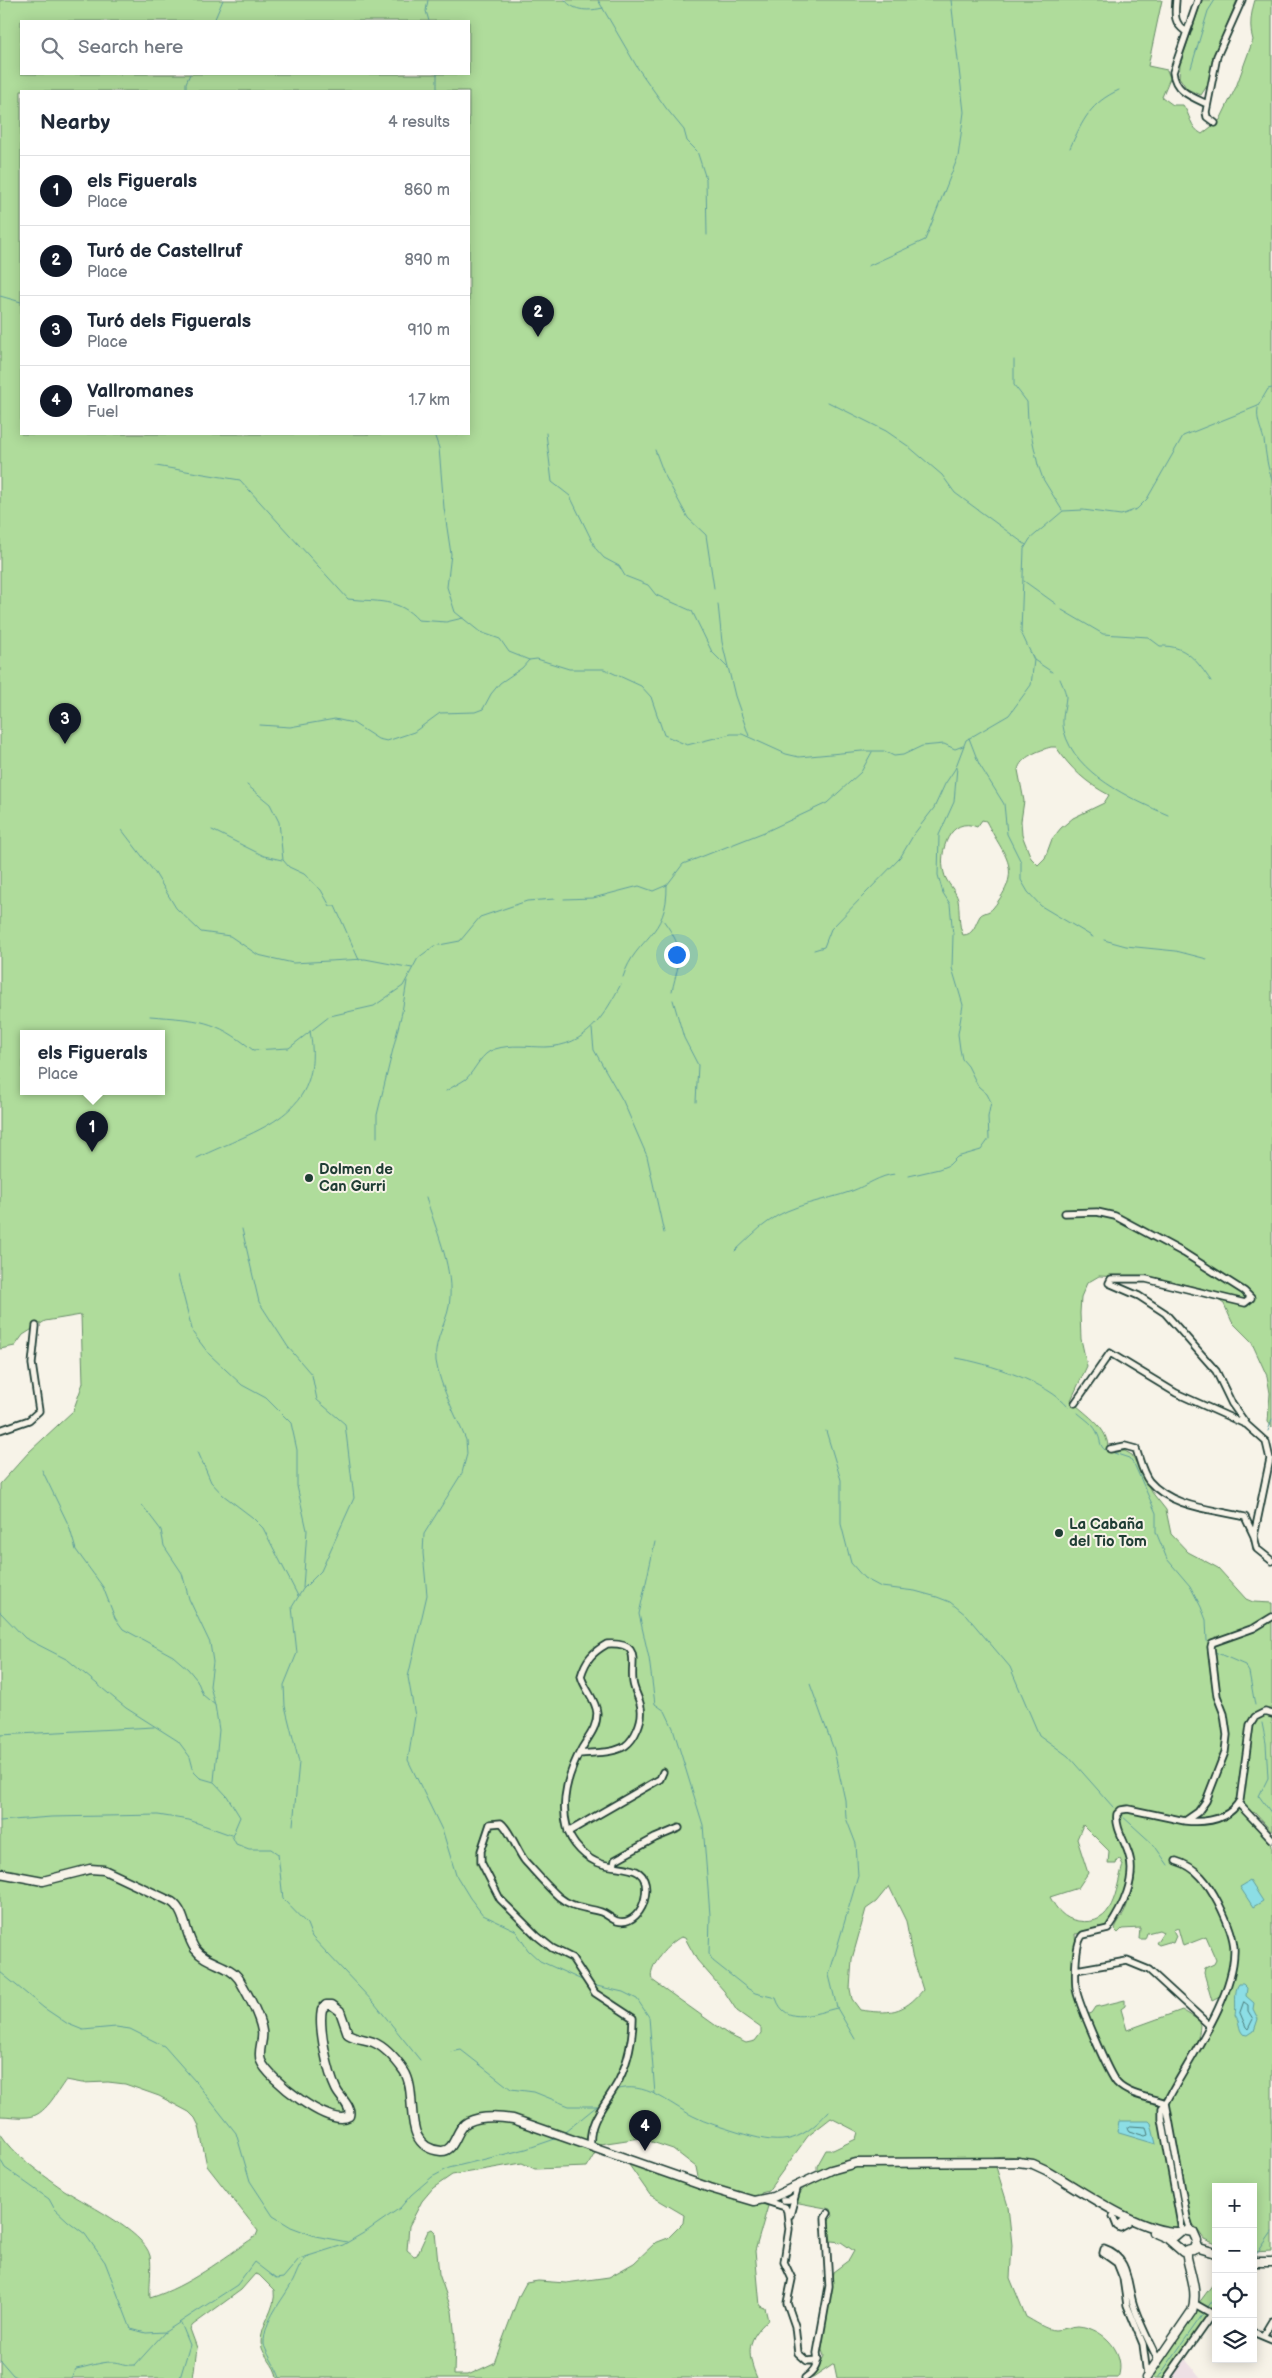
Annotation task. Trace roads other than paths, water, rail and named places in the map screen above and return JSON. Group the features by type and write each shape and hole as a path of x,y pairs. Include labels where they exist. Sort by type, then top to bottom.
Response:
{"main road":[{"path":"0,1873 43,1881 90,1869 104,1870 177,1906 195,1948 207,1959 233,1972 240,1980 262,2030 260,2057 263,2066 300,2100 321,2113 343,2119 349,2116 350,2113 333,2081 321,2026 322,2009 328,2004 332,2005 340,2011 348,2034 379,2045 405,2072 412,2097 412,2123 418,2137 429,2147 440,2151 448,2150 460,2127 467,2122 506,2118 530,2124 740,2198 762,2200 782,2196 798,2185 842,2166 874,2162 1018,2162 1033,2164 1054,2175 1124,2222 1168,2232 1191,2231 1197,2238 1212,2246"},
{"path":"1054,2175 1113,2216 1124,2222 1160,2234 1174,2243 1179,2250 1203,2249 1212,2252"},
{"path":"1174,2243 1180,2231"},
{"path":"1189,2251 1197,2244 1197,2238"},
{"path":"1150,2375 1157,2361 1192,2311 1195,2290 1189,2251"},
{"path":"1257,2260 1272,2256"},
{"path":"1257,2260 1272,2262"}],"street":[{"path":"1176,0 1174,19 1178,26 1185,31"},
{"path":"1198,0 1185,31 1173,72 1174,82 1183,92 1207,104"},
{"path":"1215,123 1207,117 1207,104 1216,56 1242,0"},
{"path":"1065,1213 1097,1212 1115,1216 1184,1253 1249,1295 1250,1301 1245,1302 1146,1279 1111,1280 1109,1283 1139,1296 1165,1313 1216,1371 1232,1404 1247,1425 1266,1442 1270,1459 1254,1536"},
{"path":"0,1430 29,1420 39,1411 32,1364 36,1326"},
{"path":"1075,1403 1110,1353 1176,1393 1247,1425"},
{"path":"1110,1449 1125,1446 1136,1449 1144,1473 1150,1482 1172,1497 1208,1511 1245,1517 1254,1536 1257,1549 1272,1561"},
{"path":"1185,1821 1198,1812 1206,1801 1225,1752 1227,1734 1224,1714 1217,1696 1212,1643 1254,1628 1272,1617"},
{"path":"579,1754 625,1746 634,1735 641,1715 641,1707 633,1684 634,1655 630,1650 622,1646 607,1644 589,1656 584,1664 581,1676 594,1703 596,1718 591,1734 579,1754 566,1785 564,1805 568,1832 572,1840 594,1861 628,1867 638,1872 646,1886 644,1901 640,1911 634,1918 623,1922 601,1912 576,1907 558,1897 520,1855 502,1824 495,1822 490,1824 481,1851 481,1862 500,1899 537,1936 552,1948 572,1958 595,1994 633,2018 631,2039 620,2077 598,2113 591,2129 591,2147"},
{"path":"1166,2103 1126,2090 1111,2077 1081,2007 1076,1988 1077,1945 1083,1935 1108,1929 1117,1916 1132,1870 1130,1854 1118,1827 1117,1814 1121,1810 1128,1809 1198,1822 1218,1819 1236,1808 1250,1725 1255,1717 1265,1712 1272,1714"},
{"path":"568,1832 660,1779 664,1772"},
{"path":"1238,1803 1272,1839"},
{"path":"614,1866 615,1860 655,1838 679,1828"},
{"path":"1176,1861 1186,1864 1208,1882 1224,1914 1234,1951 1226,1994 1162,2108 1162,2119 1180,2231"},
{"path":"1076,1970 1127,1961 1149,1970 1209,2025"},
{"path":"1166,2103 1191,2231"},
{"path":"798,2185 788,2219 784,2262 792,2279 787,2303 796,2326 798,2352 808,2361 818,2360"},
{"path":"782,2196 789,2200 794,2197"},
{"path":"782,2196 788,2219"},
{"path":"762,2200 784,2207 787,2211"},
{"path":"805,2378 815,2368 818,2360 817,2353 829,2286 825,2218 828,2213"},
{"path":"1146,2361 1157,2361 1154,2350 1134,2308 1127,2272 1116,2255 1104,2249 1103,2253 1117,2263 1120,2270 1125,2285 1127,2306 1141,2336 1146,2361 1150,2375"},
{"path":"1194,2304 1212,2314"},
{"path":"1167,2378 1212,2318"},
{"path":"1263,2336 1272,2321"},
{"path":"1257,2334 1272,2340"},
{"path":"1154,2350 1165,2349"}],"water":[{"path":"1250,1881 1263,1901 1253,1907 1240,1887"},
{"path":"1239,1984 1243,1984 1247,1988 1246,1996 1254,2003 1253,2009 1258,2019 1254,2031 1248,2035 1241,2032 1235,2015 1236,1991"},
{"path":"1119,2121 1149,2121 1156,2144 1117,2132"}],"waterway":[{"path":"214,20 223,0"},
{"path":"428,0 426,11 429,20"},
{"path":"565,0 578,9 593,10 603,8"},
{"path":"598,0 637,67 684,130 687,141 697,151 706,179 707,235"},
{"path":"868,266 925,240 958,157 964,112 951,0"},
{"path":"1191,68 1208,11 1215,0"},
{"path":"186,90 186,83 190,75"},
{"path":"437,75 437,90"},
{"path":"1070,148 1088,113 1109,95 1119,90"},
{"path":"0,296 20,302"},
{"path":"1014,360 1014,385 1027,402 1028,420 1038,465 1043,479 1062,510"},
{"path":"814,950 824,947 831,929 900,858 914,834 934,808 945,784 955,769 966,740 1009,715 1031,685 1034,660 1021,632 1024,549 1030,539 1063,511 1083,510 1121,515 1137,509 1147,499 1183,436 1258,406 1268,389 1272,388"},
{"path":"828,402 886,431 908,446 942,475 955,493 1026,545"},
{"path":"1258,408 1258,420 1272,480"},
{"path":"546,433 552,482 570,496 596,549 604,558 619,566 625,576 648,585 656,595 692,611 712,652 728,668"},
{"path":"434,435 439,448 444,508 451,554 447,587 455,612 480,632 500,639 509,652 529,660"},
{"path":"655,450 664,474 688,518 706,535 714,588"},
{"path":"156,466 240,480 348,599 395,604 411,613 418,620 446,622 463,618"},
{"path":"1024,581 1056,604"},
{"path":"718,604 722,642 735,696 749,736"},
{"path":"1062,610 1103,634 1148,637 1160,646 1169,646 1184,651 1196,661 1211,681"},
{"path":"260,725 290,727 335,719 353,723 378,739 387,741 414,732 440,713 475,712 483,709 491,694 500,683 522,668 529,660 537,659 569,669 604,669 641,686 651,697 664,735 687,745 731,734 742,734 786,754 799,757 862,751 884,751 894,756 903,755 922,746 944,744 955,749 963,746"},
{"path":"1034,660 1052,672"},
{"path":"1060,679 1066,697 1063,727 1070,746 1080,760 1106,783 1122,793 1168,815"},
{"path":"969,738 979,764 1004,804 1007,834 1021,862 1021,880 1028,892 1041,906 1093,937"},
{"path":"564,899 593,898 639,886 653,891 667,885 683,864 767,831 827,803 861,772 872,752"},
{"path":"909,1176 949,1165 957,1157 981,1150 989,1139 988,1117 991,1102 987,1094 978,1086 968,1066 962,1059 960,1049 958,1034 963,1005 952,968 953,935 950,904 943,893 938,875 939,835 954,802 957,767"},
{"path":"247,785 270,804 279,822 283,860 289,867 304,874 321,890 330,906 335,906 359,960"},
{"path":"122,830 155,873 176,908 201,932 230,936 258,955 293,963 365,959 412,968"},
{"path":"212,830 264,856 282,860"},
{"path":"623,977 629,963 657,927 666,902 667,885"},
{"path":"150,1016 194,1020 205,1023 227,1032 253,1050 289,1048 330,1016 374,1006 403,986 418,958 434,946 460,941 480,917 527,901 555,899"},
{"path":"663,920 675,939 679,954 672,991"},
{"path":"1104,940 1126,946 1176,951 1207,959"},
{"path":"377,1137 377,1115 402,1012 407,981"},
{"path":"446,1091 466,1079 482,1058 490,1051 501,1047 560,1045 583,1035 601,1018 621,984"},
{"path":"673,1000 684,1038 698,1065 696,1102"},
{"path":"592,1029 594,1050 623,1101 647,1156 664,1233"},
{"path":"197,1158 264,1127 283,1115 298,1101 308,1082 312,1060 310,1031"},
{"path":"735,1251 764,1225 787,1211 852,1191 878,1178 895,1174"},
{"path":"426,1197 446,1259 450,1284 449,1305 437,1344 436,1361 445,1391 466,1440 467,1454 462,1473 424,1534 423,1553 427,1595 408,1677 415,1716 408,1760 443,1832 456,1875 483,1915 515,1930 528,1950 540,1961 584,1981"},
{"path":"242,1229 259,1302 288,1347 312,1375 317,1400 345,1424 354,1498 321,1571 303,1589 292,1607 297,1653 284,1685 285,1706 299,1762 293,1825"},
{"path":"178,1275 193,1333 209,1354 242,1385 266,1398 291,1423 297,1450 297,1486 307,1530 303,1588"},
{"path":"956,1358 984,1364 1016,1375 1046,1390 1059,1398 1068,1407"},
{"path":"1078,1413 1095,1428 1101,1445 1105,1450"},
{"path":"1268,1431 1272,1419"},
{"path":"826,1431 841,1480 841,1524 851,1563 864,1578 881,1587 915,1591 937,1597 950,1602 966,1615 1010,1667 1039,1735 1068,1756 1113,1807"},
{"path":"198,1452 211,1482 223,1495 263,1528 298,1596"},
{"path":"1114,1453 1129,1458 1135,1466 1156,1513 1156,1532 1167,1559 1190,1586 1201,1607 1206,1620 1207,1641"},
{"path":"42,1470 69,1526 76,1550 103,1587 115,1618 123,1629 173,1656 188,1669 197,1680 203,1695 215,1705 219,1730 214,1781"},
{"path":"142,1505 161,1530 164,1546 182,1573 189,1599 210,1643 213,1662 210,1686 215,1705"},
{"path":"655,1542 639,1614 649,1658 655,1704 665,1711 673,1728 703,1825 710,1915 709,1954 713,1961 747,1988 755,1993 776,1998 780,2007 793,2015 810,2015 837,2008"},
{"path":"0,1612 25,1638 68,1660 126,1708 178,1741 190,1757 194,1772 200,1778 214,1782 227,1796 240,1817 232,1836 236,1844 249,1849 271,1849 278,1854 283,1899 307,1924 312,1937 375,2004 420,2060"},
{"path":"1215,1652 1245,1665 1249,1672 1255,1705"},
{"path":"810,1684 834,1750 845,1800 846,1818 856,1844 858,1876 829,1975 837,2008 855,2039"},
{"path":"1262,1723 1266,1743 1268,1778 1259,1796 1272,1814"},
{"path":"0,1735 154,1727"},
{"path":"0,1821 51,1817 158,1815 189,1820 231,1835"},
{"path":"1121,1815 1154,1845 1168,1865"},
{"path":"0,1972 44,2008 68,2024 83,2030 116,2027 130,2029 164,2046 195,2081 236,2133 250,2181 273,2216 291,2227 315,2236 347,2242"},
{"path":"592,1985 623,1992 637,1999 649,2017 655,2094"},
{"path":"451,2052 461,2050 511,2089 534,2092 569,2106 597,2106"},
{"path":"616,2090 637,2088 647,2091 703,2121 765,2139 787,2140 797,2136 807,2131 829,2111"},
{"path":"565,2132 597,2106"},
{"path":"71,2378 76,2369 98,2364 112,2362 135,2365 165,2332 237,2285 254,2262 276,2279 283,2278 299,2259 343,2245 367,2231 400,2208 411,2195 432,2177 449,2168 526,2149 555,2139"},
{"path":"0,2159 5,2168 49,2199 54,2208 85,2234 105,2262 131,2329 146,2333 165,2332"},
{"path":"1257,2254 1272,2232"},
{"path":"280,2378 264,2344 265,2335 274,2311 293,2281 301,2264 309,2256"},
{"path":"1207,2308 1212,2301"},
{"path":"1158,2378 1205,2311"},
{"path":"180,2378 190,2345 181,2323"},
{"path":"0,2360 13,2375 19,2378"}],"place":[{"name":"Turó de Castellruf","path":"538,337"},
{"name":"Turó dels Figuerals","path":"65,744"},
{"name":"els Figuerals","path":"92,1152"},
{"name":"Dolmen de Can Gurri","path":"309,1178"},
{"name":"La Cabaña del Tio Tom","path":"1059,1533"},
{"name":"Vallromanes","path":"645,2151"}]}
